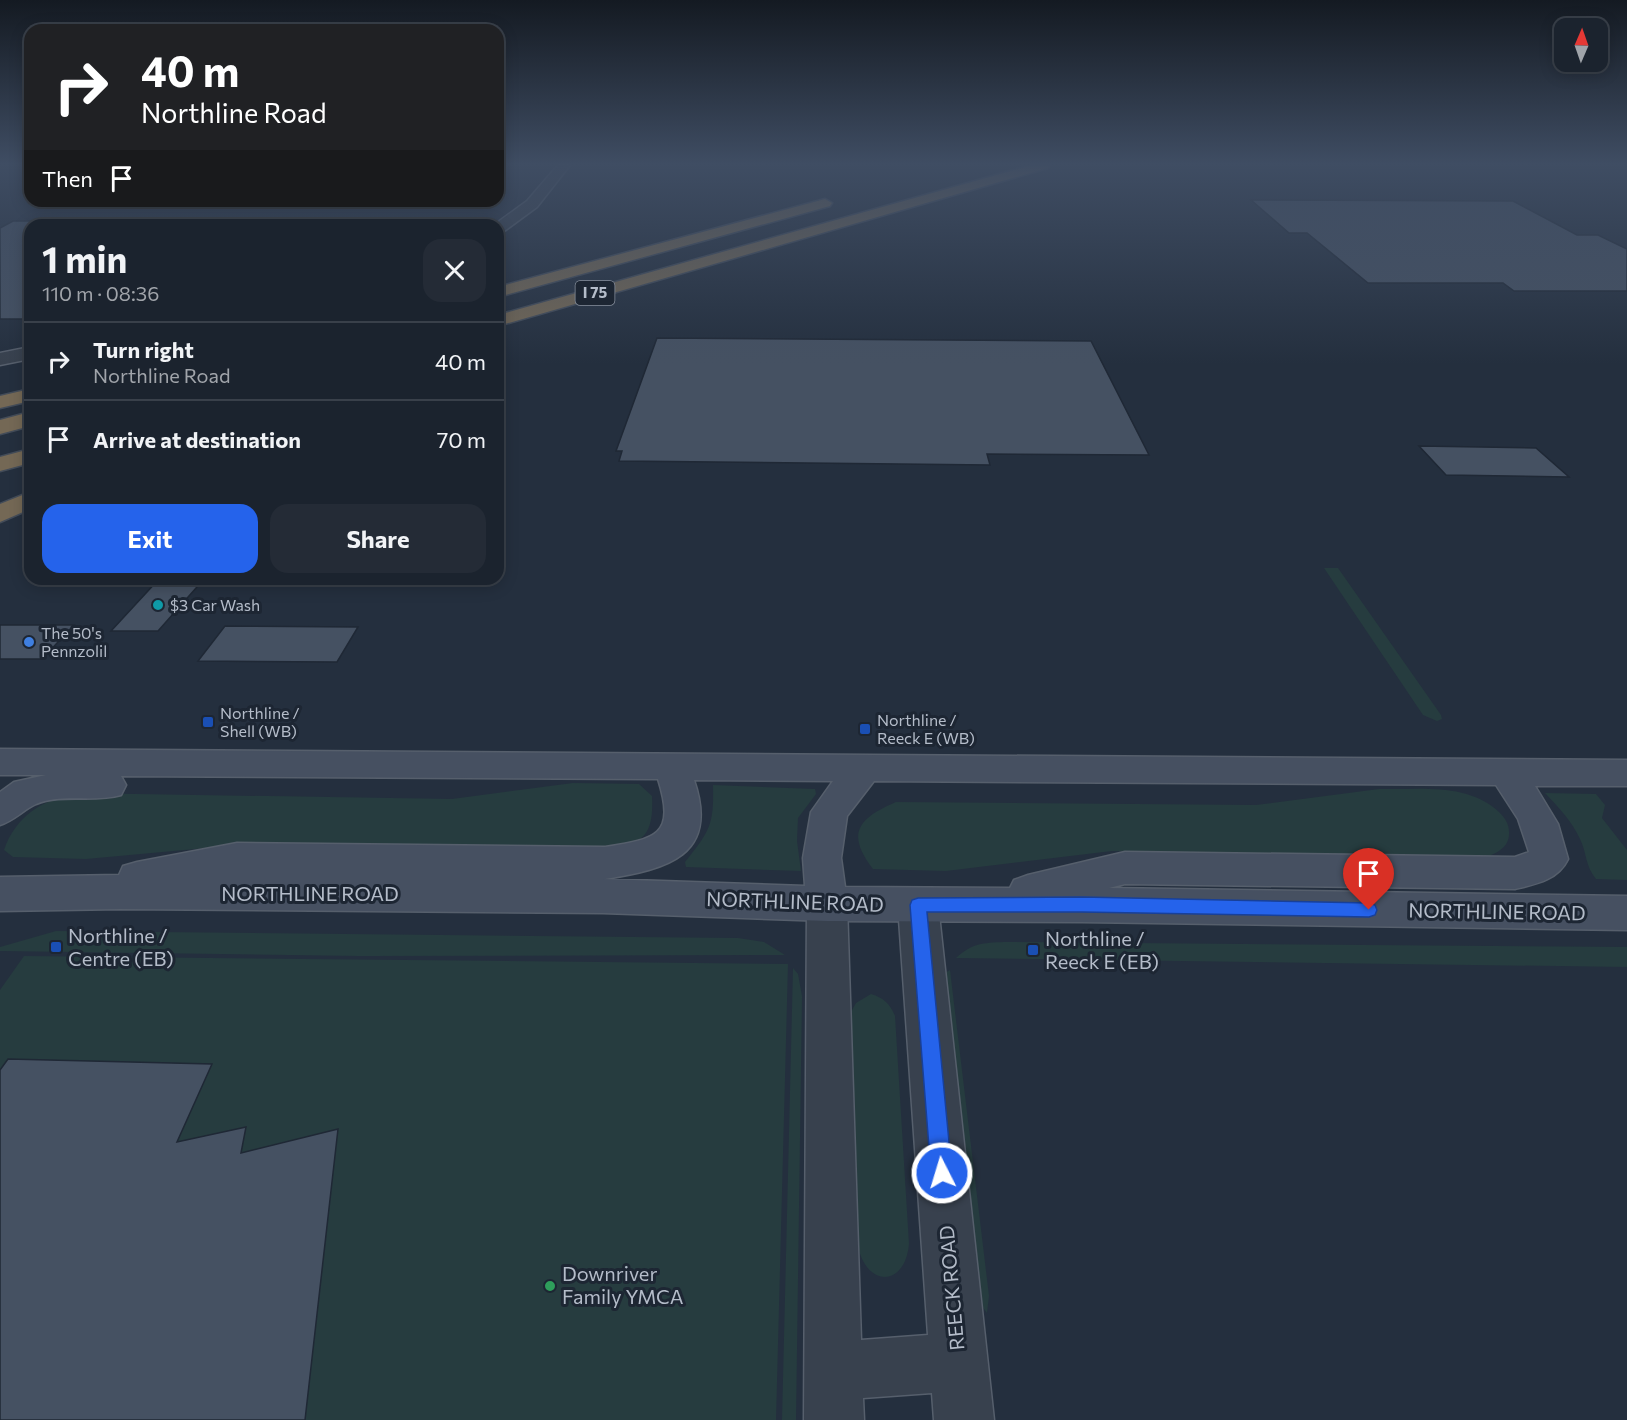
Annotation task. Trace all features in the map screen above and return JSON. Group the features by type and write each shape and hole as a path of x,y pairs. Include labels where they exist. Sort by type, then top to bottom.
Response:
{"highway":[{"name":"I 75","path":"504,290 723,231"},
{"name":"I 75","path":"504,319 811,231"},
{"path":"504,281 577,263 658,249"},
{"path":"504,330 585,305 692,265"},
{"path":"0,402 24,396"},
{"path":"0,427 24,421"},
{"path":"0,464 24,458"},
{"path":"0,514 24,502"}],"main road":[{"path":"0,762 1627,773"},
{"path":"0,811 27,792 63,786 440,787 521,766"},
{"path":"62,893 237,859 605,862 631,859 654,853 673,842 680,831 684,814 672,767"},
{"path":"827,904 822,858 830,812 864,768"},
{"path":"979,904 1125,868 1515,873 1532,869 1549,859 1546,838 1529,805 1506,773"},
{"name":"NORTHLINE ROAD","path":"0,894 603,896 827,904 1627,913"}],"street":[{"path":"0,359 24,354"},
{"path":"827,904 834,1395 959,1362"},
{"name":"REECK ROAD","path":"918,905 964,1420"}],"green space":[{"path":"1324,568 1338,568 1442,719 1437,721 1423,715"},
{"path":"573,783 639,784 652,796 651,821 644,836 629,845 605,852 228,846 86,859 13,857 4,850 15,828 31,812 51,800 75,793 452,799"},
{"path":"713,785 815,789 816,794 798,818 797,841 801,871 686,867 685,862 709,827 713,810"},
{"path":"1379,789 1442,790 1472,796 1486,802 1499,812 1509,829 1509,838 1504,847 1482,859 1112,851 946,871 873,869 864,856 858,836 865,821 896,802 1256,805"},
{"path":"1545,793 1596,794 1605,805 1602,818 1627,850 1627,880 1596,879 1590,869 1577,832"},
{"path":"56,931 738,938 764,942 785,955 359,956 0,951 0,947"},
{"path":"1004,942 1627,947 1627,967 956,958 978,945"},
{"name":"Downriver Family YMCA","path":"24,956 788,964 776,1420 305,1420 241,1153 246,1127 177,1142 212,1064 8,1059 0,1070 0,990"},
{"path":"793,968 798,974 802,996 796,1420 782,1420"},
{"path":"950,970 989,1296 987,1313 979,1302 945,973"},
{"path":"871,994 886,1002 895,1016 909,1244 906,1258 900,1269 893,1275 885,1277 869,1269 862,1259 858,1246 851,1012 856,1003"}],"building":[{"path":"0,231 24,231 24,319 0,319"},
{"path":"1287,231 1570,231 1577,235 1598,235 1627,249 1627,291 1514,291 1503,283 1368,283 1307,233"},
{"path":"657,338 1091,341 1149,455 987,454 990,465 619,461 622,451 616,451"},
{"path":"1419,446 1536,448 1569,477 1446,475"},
{"name":"$3 Car Wash","path":"153,585 199,585 158,631 111,631"},
{"name":"The 50's Pennzolil","path":"0,625 74,625 42,659 0,659"},
{"path":"225,626 358,627 337,662 198,661"},
{"path":"8,1059 212,1064 177,1142 246,1127 241,1153 338,1129 305,1420 0,1420 0,1070"}],"place":[{"name":"$3 Car Wash","path":"158,605"},
{"name":"The 50's Pennzolil","path":"29,642"},
{"name":"Northline / Shell (WB)","path":"208,722"},
{"name":"Northline / Reeck E (WB)","path":"865,729"},
{"name":"Northline / Centre (EB)","path":"56,947"},
{"name":"Northline / Reeck E (EB)","path":"1033,950"},
{"name":"Downriver Family YMCA","path":"550,1286"}],"route":[{"path":"942,1173 918,905 1082,904 1369,910"}]}
